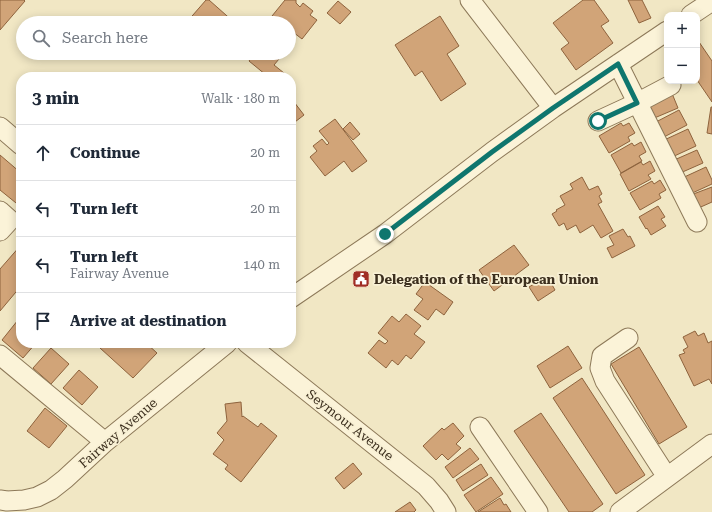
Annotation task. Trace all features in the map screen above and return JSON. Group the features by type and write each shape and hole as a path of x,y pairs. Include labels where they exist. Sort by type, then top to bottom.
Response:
{"street":[{"path":"471,1 553,108"},
{"path":"696,12 711,4"},
{"path":"296,295 385,234 492,152 553,108 664,33"},
{"path":"618,64 697,222"},
{"path":"598,121 671,85"},
{"path":"0,128 16,142"},
{"path":"0,211 10,220 0,231"},
{"path":"628,338 602,356 600,368 605,381 667,477"},
{"name":"Fairway Avenue","path":"0,500 24,500 37,497 51,490 105,442 221,348"},
{"name":"Seymour Avenue","path":"253,348 426,486 446,512"},
{"path":"0,355 105,442"},
{"path":"480,427 538,512"},
{"path":"620,512 712,444"}],"building":[{"path":"0,0 25,1 0,30"},
{"path":"206,0 209,0 227,16 192,16"},
{"path":"285,0 296,0 296,3 300,7 303,3 313,11 310,15 317,20 302,39 296,34 296,16 272,16"},
{"path":"583,0 594,0 609,21 601,26 613,43 576,70 561,49 569,43 553,23"},
{"path":"628,0 642,0 651,18 639,23"},
{"path":"338,1 351,12 340,24 327,13"},
{"path":"440,16 459,46 447,54 466,84 441,101 422,71 415,76 395,45"},
{"path":"700,43 712,61 712,102 700,84"},
{"path":"278,60 274,65 283,72 262,72 249,61"},
{"path":"671,91 678,108 652,119 645,102"},
{"path":"296,105 304,115 296,121"},
{"path":"712,107 712,134 707,133"},
{"path":"679,110 687,125 662,138 654,123"},
{"path":"335,119 367,161 352,172 344,161 325,176 310,157 317,151 313,146 322,139 327,145 329,143 319,131"},
{"path":"350,122 360,134 353,140 343,129"},
{"path":"621,123 623,126 629,123 635,133 628,137 630,141 609,153 599,136"},
{"path":"688,129 696,146 670,158 662,141"},
{"path":"641,142 646,152 639,156 642,161 621,173 611,155 632,143 634,146"},
{"path":"697,150 703,163 678,174 672,161"},
{"path":"0,155 16,169 16,203 0,190"},
{"path":"650,161 655,171 648,175 651,179 629,191 620,174 641,162 643,165"},
{"path":"706,167 712,180 712,184 688,195 680,179"},
{"path":"582,177 589,190 598,186 602,194 599,196 602,202 598,204 613,231 601,238 593,225 580,233 576,225 567,230 564,223 559,226 552,214 565,205 560,196 573,189 570,184"},
{"path":"660,180 666,190 659,194 661,198 640,210 630,193 652,181 654,184"},
{"path":"712,187 712,202 694,210 688,196"},
{"path":"658,206 665,217 661,219 666,226 651,235 639,217"},
{"path":"623,229 628,237 630,236 635,246 612,258 607,248 614,245 609,236"},
{"path":"514,245 529,265 494,291 479,270"},
{"path":"16,251 16,292 0,311 0,269"},
{"path":"547,276 555,290 538,301 529,287"},
{"path":"425,282 453,302 444,315 436,309 428,320 414,310 423,299 416,294"},
{"path":"406,314 421,326 414,334 425,342 411,359 406,355 398,365 392,360 386,368 368,353 379,340 385,344 388,341 378,333 392,316 399,322"},
{"path":"16,322 16,348 32,348 23,358 2,340"},
{"path":"695,331 698,336 704,333 708,343 712,341 712,384 709,379 694,386 679,355 685,353 683,350 688,347 683,337"},
{"path":"568,346 582,368 550,388 537,366"},
{"path":"639,347 687,427 659,444 611,364"},
{"path":"51,348 69,364 51,384 33,368"},
{"path":"100,348 152,348 157,353 133,378"},
{"path":"79,370 98,387 82,405 63,388"},
{"path":"582,378 645,475 616,494 553,398"},
{"path":"241,402 242,417 243,416 258,427 261,423 277,436 241,482 225,469 228,465 213,454 224,440 217,433 227,421 225,404"},
{"path":"45,408 67,426 49,448 27,431"},
{"path":"541,413 603,504 592,512 569,512 514,431"},
{"path":"453,423 464,436 456,444 461,448 448,460 442,454 436,460 423,446 442,428 444,430"},
{"path":"470,448 479,459 453,478 445,467"},
{"path":"353,463 362,474 344,489 335,478"},
{"path":"481,464 488,475 463,491 456,480"},
{"path":"491,477 503,494 476,512 464,495"},
{"path":"500,498 511,512 478,512"},
{"path":"410,502 416,510 414,512 395,512"}],"place":[{"name":"Delegation of the European Union","path":"361,279"}],"route":[{"path":"385,234 492,152 618,64 637,103 598,121"}]}
